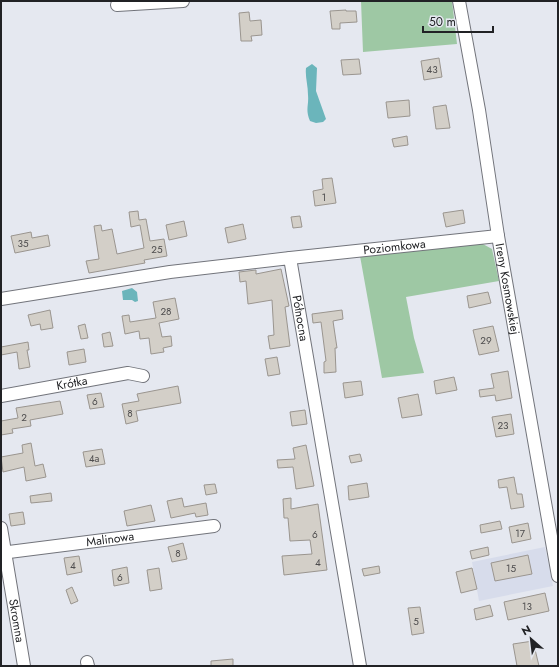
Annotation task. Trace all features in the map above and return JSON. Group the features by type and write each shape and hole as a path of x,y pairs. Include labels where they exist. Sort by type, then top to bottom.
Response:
{"street":[{"path":"117,5 183,1"},
{"name":"Ireny Kosmowskiej","path":"459,1 479,110 498,236 558,576"},
{"name":"Poziomkowa","path":"290,258 498,236"},
{"path":"1,299 162,273 290,258"},
{"name":"Północna","path":"290,258 360,666"},
{"name":"Krótka","path":"1,396 128,374 143,376"},
{"name":"Malinowa","path":"3,553 214,526"},
{"name":"Skromna","path":"1,528 3,553 24,666"}],"shaded area":[{"path":"545,547 553,586 479,601 472,562"}],"green space":[{"path":"361,1 452,1 457,44 363,52"},
{"path":"481,243 492,249 499,281 406,297 414,338 424,373 382,378 360,256"}],"water":[{"path":"312,64 317,68 316,91 326,119 323,122 316,123 310,121 307,110 308,88 306,68"},
{"path":"132,288 137,292 138,301 123,300 122,291"}],"building":[{"path":"330,11 356,11 357,22 340,23 340,29 332,29"},
{"path":"249,12 250,21 261,20 262,35 251,36 252,41 241,41 239,13"},
{"path":"439,58 442,77 424,80 421,61"},
{"path":"359,59 361,74 343,75 341,60"},
{"path":"409,100 410,116 388,118 386,102"},
{"path":"446,105 450,128 436,129 433,107"},
{"path":"407,136 408,145 394,147 392,139"},
{"path":"332,178 336,203 315,206 313,191 323,189 322,179"},
{"path":"463,210 465,223 446,227 443,213"},
{"path":"138,211 139,220 146,219 150,241 164,239 167,256 144,260 145,263 89,273 86,261 99,259 94,226 101,225 102,231 112,229 117,254 144,248 140,225 131,227 129,212"},
{"path":"300,216 302,227 293,228 291,217"},
{"path":"184,221 187,236 169,240 166,225"},
{"path":"243,224 246,239 228,243 225,228"},
{"path":"31,232 32,238 48,235 50,246 15,253 11,236"},
{"path":"281,269 289,306 285,307 290,346 270,349 268,336 274,335 272,300 248,304 246,281 240,282 239,272 256,270 256,274"},
{"path":"488,292 491,303 469,308 467,296"},
{"path":"175,298 179,319 159,323 162,337 171,336 172,346 163,348 164,352 151,354 149,338 140,339 139,331 125,334 122,316 129,315 130,322 156,318 153,302"},
{"path":"50,310 53,328 41,330 40,324 31,326 28,315"},
{"path":"342,310 343,319 333,321 337,348 335,348 336,372 324,373 324,362 326,361 321,322 313,323 312,314"},
{"path":"85,324 88,338 81,339 78,326"},
{"path":"493,326 499,351 479,355 473,330"},
{"path":"110,332 113,346 104,347 102,334"},
{"path":"28,342 29,350 27,350 30,367 19,369 17,352 1,355 1,347"},
{"path":"84,349 86,362 69,365 67,352"},
{"path":"277,357 280,374 268,376 265,359"},
{"path":"508,371 512,398 496,401 495,395 480,397 479,390 494,388 491,374"},
{"path":"454,377 457,390 436,394 434,381"},
{"path":"361,381 363,395 345,398 343,383"},
{"path":"178,386 181,403 136,411 138,421 126,424 122,404 139,401 137,394"},
{"path":"101,393 104,407 90,409 87,395"},
{"path":"418,394 422,415 402,418 398,398"},
{"path":"60,401 63,414 30,420 31,426 12,429 13,433 1,435 1,421 18,418 16,408"},
{"path":"305,410 307,424 292,426 290,412"},
{"path":"511,414 514,434 496,437 492,417"},
{"path":"31,443 35,466 43,464 46,477 26,481 24,467 3,472 1,457 23,453 22,445"},
{"path":"306,445 314,486 296,489 293,467 278,468 277,460 295,459 293,448"},
{"path":"102,449 105,464 86,467 83,452"},
{"path":"360,454 362,461 351,463 349,456"},
{"path":"514,477 517,494 522,494 524,507 511,509 507,487 499,488 498,480"},
{"path":"367,483 369,497 349,500 348,486"},
{"path":"215,484 217,493 206,495 204,485"},
{"path":"51,493 52,501 31,503 30,496"},
{"path":"182,498 184,507 206,503 208,515 196,517 195,513 171,518 167,501"},
{"path":"291,498 291,509 318,504 327,570 284,575 282,556 312,554 310,540 290,541 288,518 284,518 283,499"},
{"path":"151,505 155,521 127,526 124,511"},
{"path":"23,512 25,524 11,526 9,514"},
{"path":"500,521 502,529 481,533 480,525"},
{"path":"528,523 531,539 512,543 509,527"},
{"path":"183,543 187,559 172,562 168,547"},
{"path":"488,547 489,555 472,559 470,551"},
{"path":"528,555 532,574 495,581 491,563"},
{"path":"79,556 82,572 67,575 64,558"},
{"path":"379,566 380,573 364,576 362,569"},
{"path":"127,567 129,583 114,586 112,570"},
{"path":"159,568 162,589 150,591 147,570"},
{"path":"472,568 477,589 461,593 456,572"},
{"path":"72,587 78,601 71,604 66,590"},
{"path":"545,593 549,611 508,620 504,602"},
{"path":"490,605 493,616 476,620 474,609"},
{"path":"420,607 424,633 412,635 408,608"},
{"path":"533,641 539,666 517,666 513,644"},
{"path":"233,659 233,666 211,666 211,661"}]}
